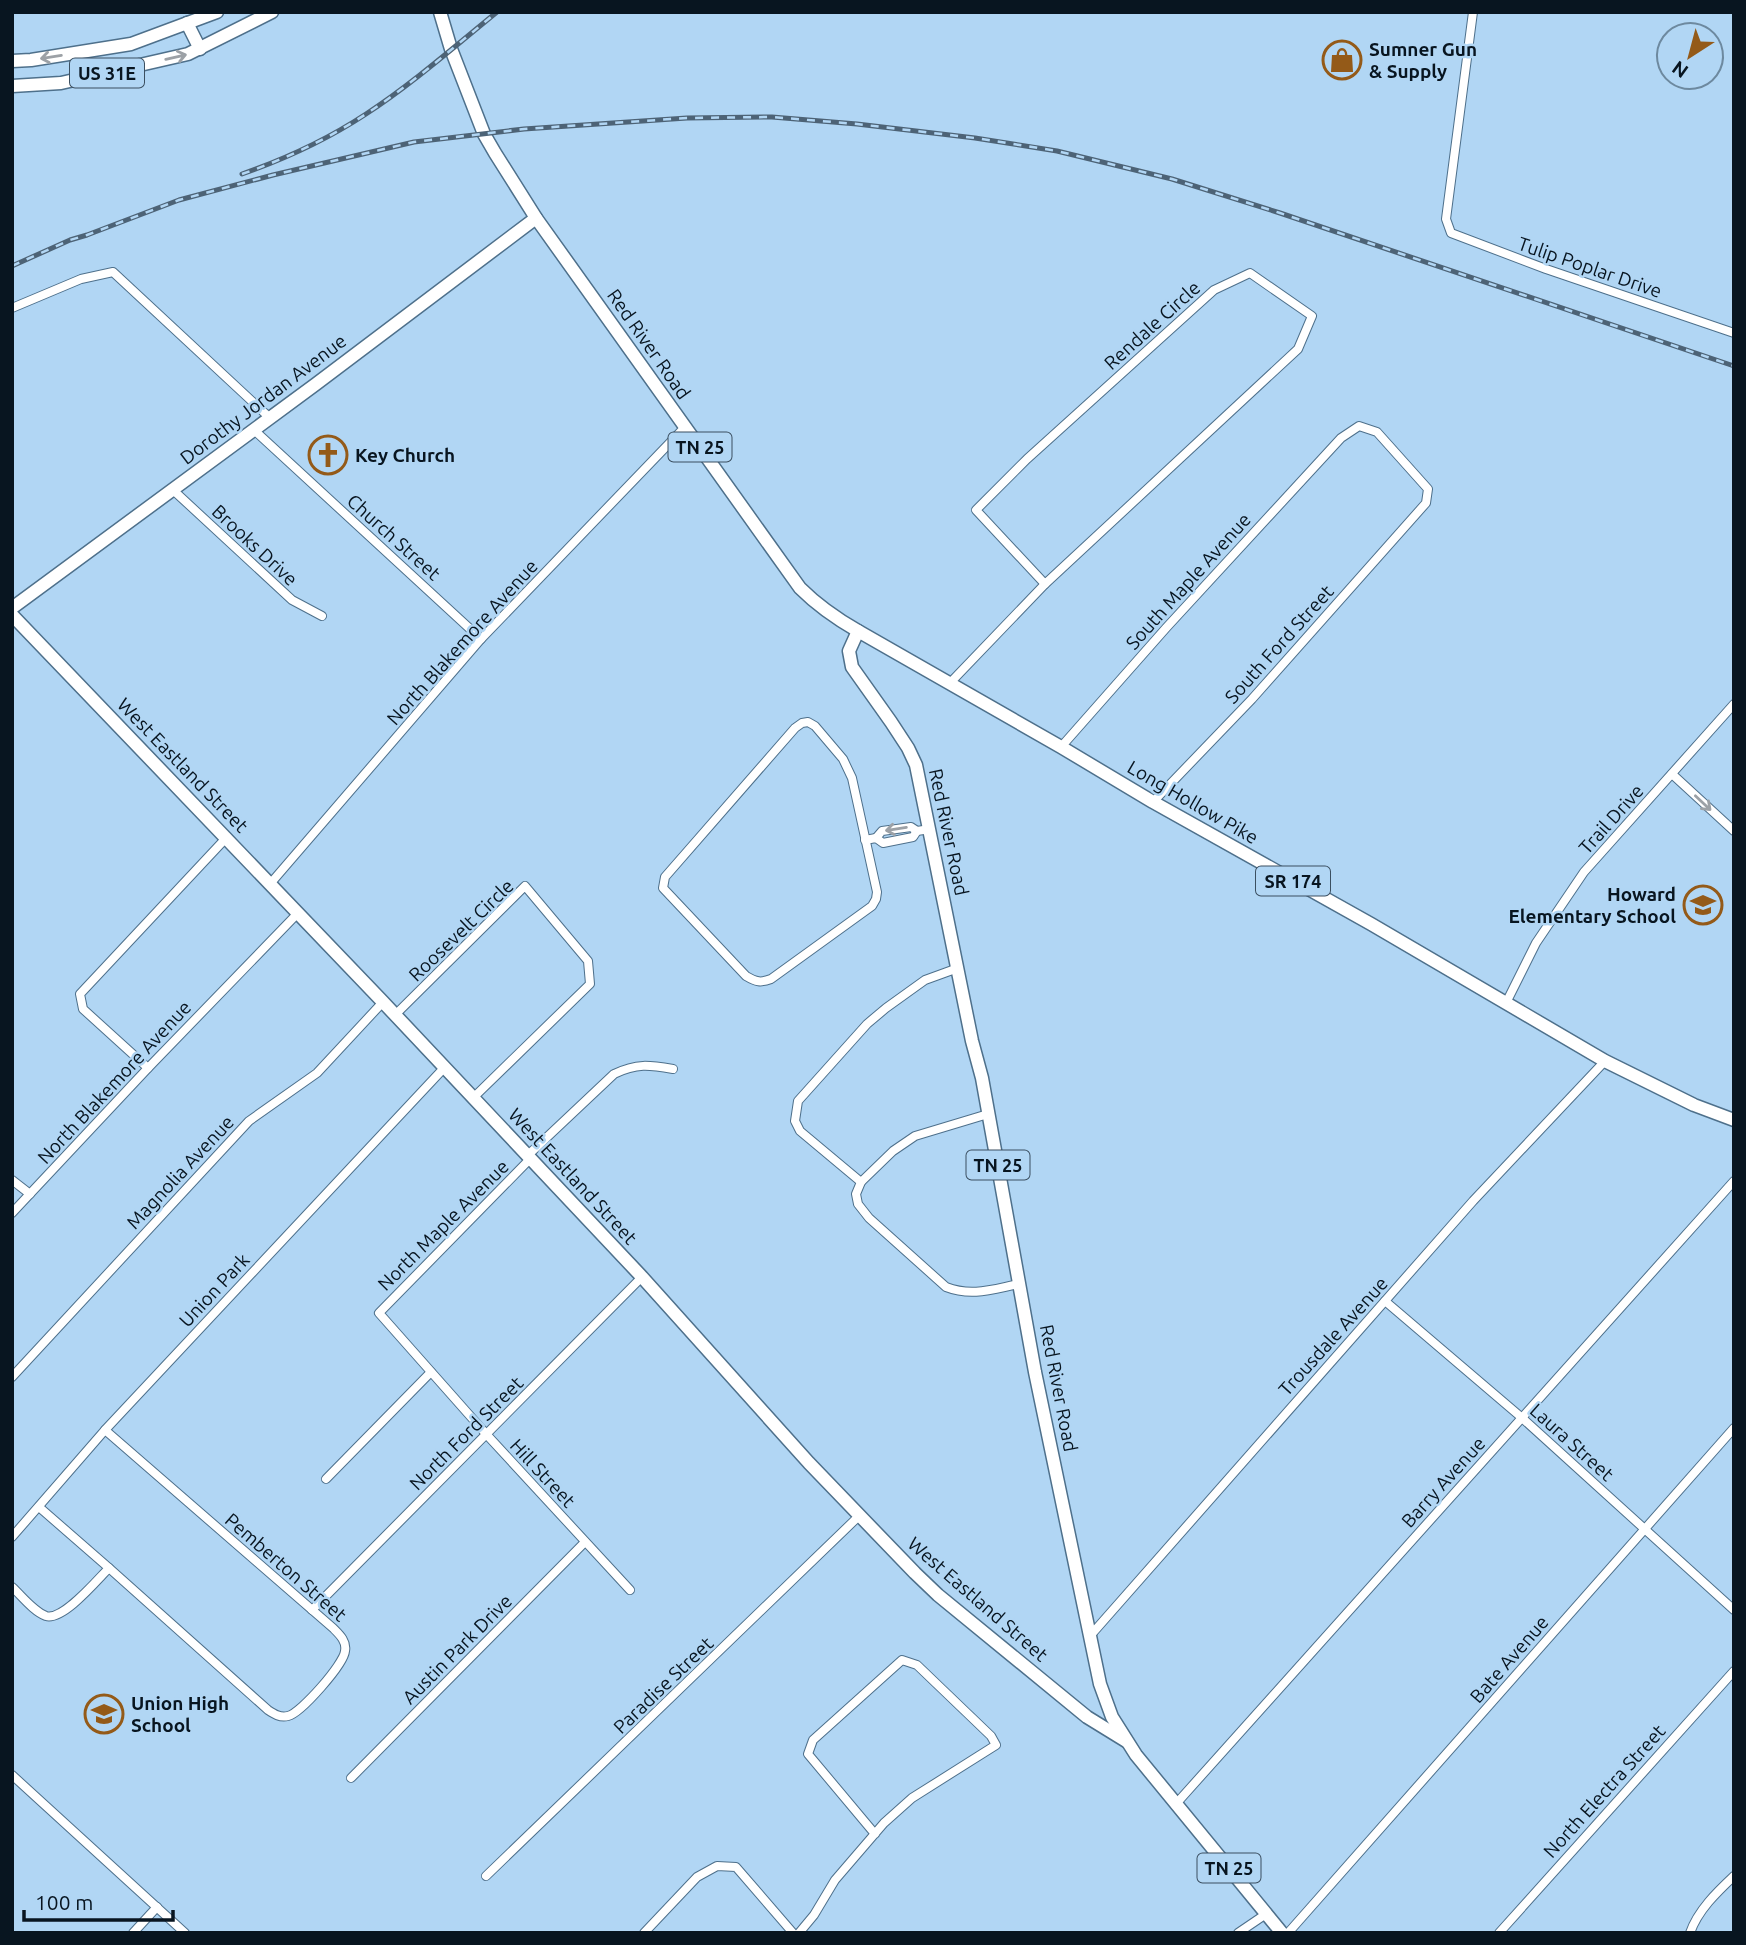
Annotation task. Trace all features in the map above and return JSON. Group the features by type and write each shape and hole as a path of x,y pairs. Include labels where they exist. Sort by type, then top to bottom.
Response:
{"main road":[{"name":"US 31E","path":"12,61 131,44 218,12"},
{"name":"US 31E","path":"12,86 61,83 188,54 272,12"},
{"name":"Red River Road","path":"440,12 484,134 536,218 800,588 829,614 858,631 849,651 852,667 908,748 916,765 924,830 958,968 988,1114 1035,1372 1100,1684 1112,1717"},
{"path":"187,23 200,48"},
{"name":"Dorothy Jordan Avenue","path":"12,608 271,418 536,218"},
{"name":"West Eastland Street","path":"12,615 383,1002 642,1277 802,1455 915,1573 938,1595 1087,1717 1126,1741"},
{"name":"Long Hollow Pike","path":"858,631 1605,1061 1694,1105 1734,1119"},
{"name":"West Eastland Street","path":"1112,1717 1126,1741 1175,1805"},
{"name":"TN 25","path":"1175,1805 1282,1933"}],"street":[{"name":"Tulip Poplar Drive","path":"1473,12 1446,219 1451,233 1559,274 1734,333"},
{"path":"12,308 81,279 113,272 271,418"},
{"name":"Rendale Circle","path":"949,684 1045,584 1298,349 1312,316 1250,273 1214,290 992,493 976,510 1045,584"},
{"name":"South Ford Street","path":"1153,803 1252,699 1426,503 1427,489 1377,432 1359,426 1341,438"},
{"name":"North Blakemore Avenue","path":"271,884 481,639 685,427"},
{"name":"Church Street","path":"254,430 481,639"},
{"name":"South Maple Avenue","path":"1061,747 1341,438"},
{"name":"Brooks Drive","path":"173,490 292,600 322,616"},
{"name":"Trail Drive","path":"1506,1003 1536,943 1584,872 1734,704"},
{"path":"808,722 815,726 843,759 852,778 865,840 877,892 872,906 762,983 746,976 663,888 664,877 802,723 808,722"},
{"path":"1672,774 1734,831"},
{"path":"865,840 876,838 882,831 911,827 924,830"},
{"path":"148,1068 83,1009 80,994 227,837"},
{"name":"Roosevelt Circle","path":"395,1015 525,887 588,961 590,984 473,1098"},
{"name":"North Blakemore Avenue","path":"12,1213 298,913"},
{"path":"861,1182 800,1131 795,1121 798,1101 867,1024 886,1008 925,979 958,968"},
{"name":"Magnolia Avenue","path":"12,1377 249,1121 317,1073 383,1002"},
{"name":"Trousdale Avenue","path":"1090,1636 1473,1200 1605,1061"},
{"name":"North Maple Avenue","path":"379,1313 529,1157 614,1074 629,1067 646,1065 673,1069"},
{"name":"Union Park","path":"12,1537 105,1430 444,1068"},
{"path":"988,1114 915,1136 894,1151 861,1182 856,1194 858,1204 869,1218 946,1287 960,1292 977,1292 1019,1284"},
{"path":"12,1180 30,1194"},
{"name":"Barry Avenue","path":"1175,1805 1734,1181"},
{"name":"North Ford Street","path":"312,1610 642,1277"},
{"name":"Laura Street","path":"1385,1301 1521,1418 1734,1610"},
{"name":"Hill Street","path":"379,1313 630,1590"},
{"path":"326,1479 431,1372"},
{"name":"Bate Avenue","path":"1288,1933 1734,1428"},
{"name":"Pemberton Street","path":"39,1507 277,1716 287,1717 294,1713 321,1688 342,1662 346,1649 343,1638 105,1430"},
{"name":"Paradise Street","path":"486,1876 860,1515"},
{"name":"Austin Park Drive","path":"351,1778 585,1542"},
{"path":"12,1587 35,1609 47,1616 58,1615 109,1568"},
{"path":"799,1933 814,1915 835,1880 884,1823 912,1798 996,1745 992,1736 917,1665 902,1660 813,1740 808,1754 875,1833"},
{"name":"North Electra Street","path":"1499,1933 1734,1671"},
{"path":"12,1775 186,1933"},
{"path":"644,1933 697,1877 717,1866 736,1867 793,1933"},
{"path":"1690,1933 1693,1924 1715,1894 1734,1876"},
{"path":"134,1933 158,1907"},
{"path":"1238,1933 1266,1914"}],"railway":[{"path":"242,174 306,148 366,114 416,78 497,12"},
{"path":"12,266 70,240 179,200 414,142 524,129 687,118 772,117 975,138 1057,151 1172,179 1734,366"}],"place":[{"name":"Sumner Gun & Supply","path":"1342,60"},
{"name":"Key Church","path":"328,455"},
{"name":"Howard Elementary School","path":"1703,905"},
{"name":"Union High School","path":"104,1714"}]}
